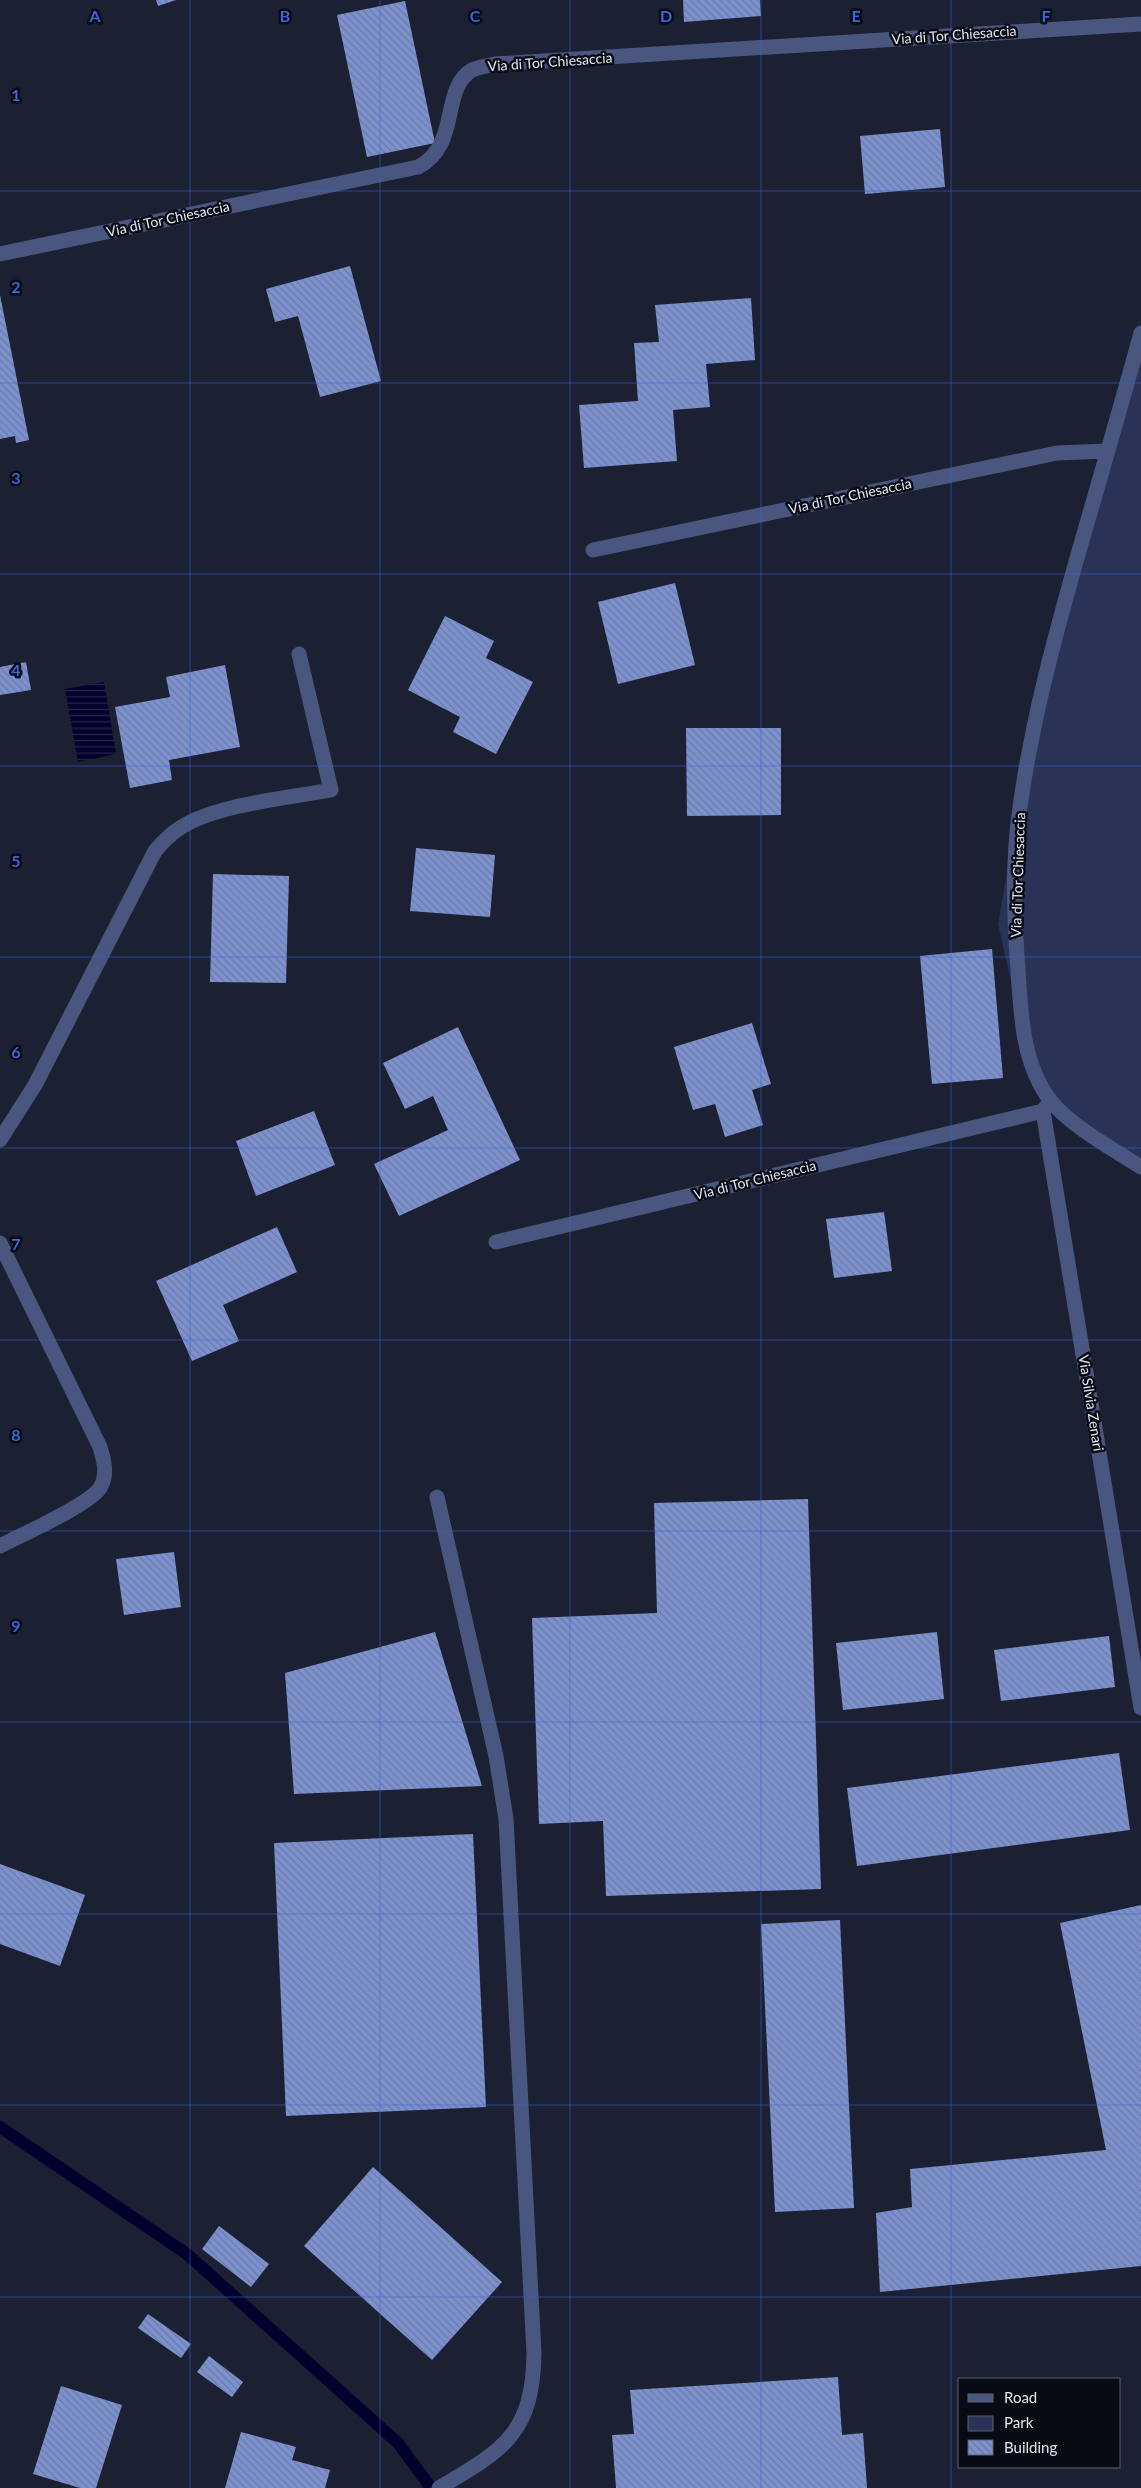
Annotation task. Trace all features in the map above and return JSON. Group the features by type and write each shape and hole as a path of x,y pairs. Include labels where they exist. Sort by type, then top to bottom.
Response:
{"street":[{"name":"Via di Tor Chiesaccia","path":"0,254 418,167 428,162 438,153 447,129 457,87 472,71 494,64 1141,24"},
{"name":"Via di Tor Chiesaccia","path":"1141,333 1048,662 1028,754 1020,809 1016,858 1015,927 1021,1019 1031,1063 1046,1106 1141,1167"},
{"name":"Via di Tor Chiesaccia","path":"593,550 1057,453 1108,451"},
{"path":"0,1140 35,1085 155,851 165,839 196,819 216,812 331,790 299,654"},
{"name":"Via di Tor Chiesaccia","path":"496,1242 1046,1106"},
{"name":"Via Silvia Zenari","path":"1046,1106 1141,1708"},
{"path":"0,1243 100,1447 103,1456 104,1476 99,1489 85,1501 0,1546"},
{"path":"437,1498 496,1756 506,1819 534,2353 534,2379 529,2404 519,2425 504,2444 485,2460 439,2488"}],"green space":[{"path":"1141,333 1141,1167 1087,1132 1040,1082 1023,1033 998,924 1028,754"}],"shaded area":[{"path":"104,682 116,754 78,762 65,689"}],"building":[{"path":"156,0 176,0 158,6"},
{"path":"683,0 760,0 761,16 684,22"},
{"path":"405,1 435,143 367,157 337,15"},
{"path":"940,129 945,187 865,194 860,136"},
{"path":"350,266 381,381 320,397 298,316 275,322 266,289"},
{"path":"0,295 29,440 16,443 15,436 0,439"},
{"path":"751,298 755,360 706,364 710,407 673,410 677,461 584,468 579,405 638,401 634,343 659,342 655,305"},
{"path":"675,583 695,665 618,684 598,602"},
{"path":"445,616 494,641 486,658 533,682 496,754 453,732 460,717 408,690"},
{"path":"26,662 31,690 0,695 0,667"},
{"path":"225,665 240,747 169,760 172,780 130,788 115,707 170,697 166,677"},
{"path":"686,728 781,728 781,815 687,816"},
{"path":"416,848 495,855 490,917 410,911"},
{"path":"213,874 289,876 286,983 210,982"},
{"path":"992,949 1003,1078 932,1084 920,956"},
{"path":"752,1023 771,1084 752,1090 763,1125 725,1137 715,1104 693,1110 674,1047"},
{"path":"458,1027 520,1160 399,1216 374,1164 448,1130 433,1096 405,1109 383,1063"},
{"path":"314,1111 335,1165 256,1196 236,1141"},
{"path":"884,1212 892,1271 834,1278 826,1219"},
{"path":"277,1227 297,1272 223,1305 239,1341 192,1361 156,1281"},
{"path":"808,1499 821,1889 606,1896 603,1821 539,1824 532,1618 657,1613 654,1503"},
{"path":"174,1552 181,1607 124,1615 116,1559"},
{"path":"435,1632 482,1786 294,1794 285,1673"},
{"path":"937,1632 944,1699 843,1710 836,1643"},
{"path":"1109,1636 1115,1687 1001,1701 994,1650"},
{"path":"1119,1753 1130,1830 857,1866 847,1788"},
{"path":"473,1834 486,2107 286,2116 274,1843"},
{"path":"0,1864 85,1895 60,1966 0,1944"},
{"path":"1141,1905 1141,2266 880,2292 876,2213 912,2207 910,2169 1106,2150 1060,1923"},
{"path":"840,1920 854,2208 775,2212 761,1924"},
{"path":"373,2167 502,2282 432,2360 304,2246"},
{"path":"219,2226 269,2264 251,2287 202,2249"},
{"path":"148,2314 191,2344 181,2358 138,2328"},
{"path":"209,2356 243,2382 232,2397 197,2372"},
{"path":"838,2377 842,2435 863,2433 867,2488 616,2488 612,2435 634,2434 630,2390"},
{"path":"61,2386 122,2405 96,2488 80,2488 33,2474"},
{"path":"241,2432 296,2447 292,2460 330,2470 325,2488 225,2488"}],"waterway":[{"path":"0,2127 187,2254 398,2443 431,2488"}]}
